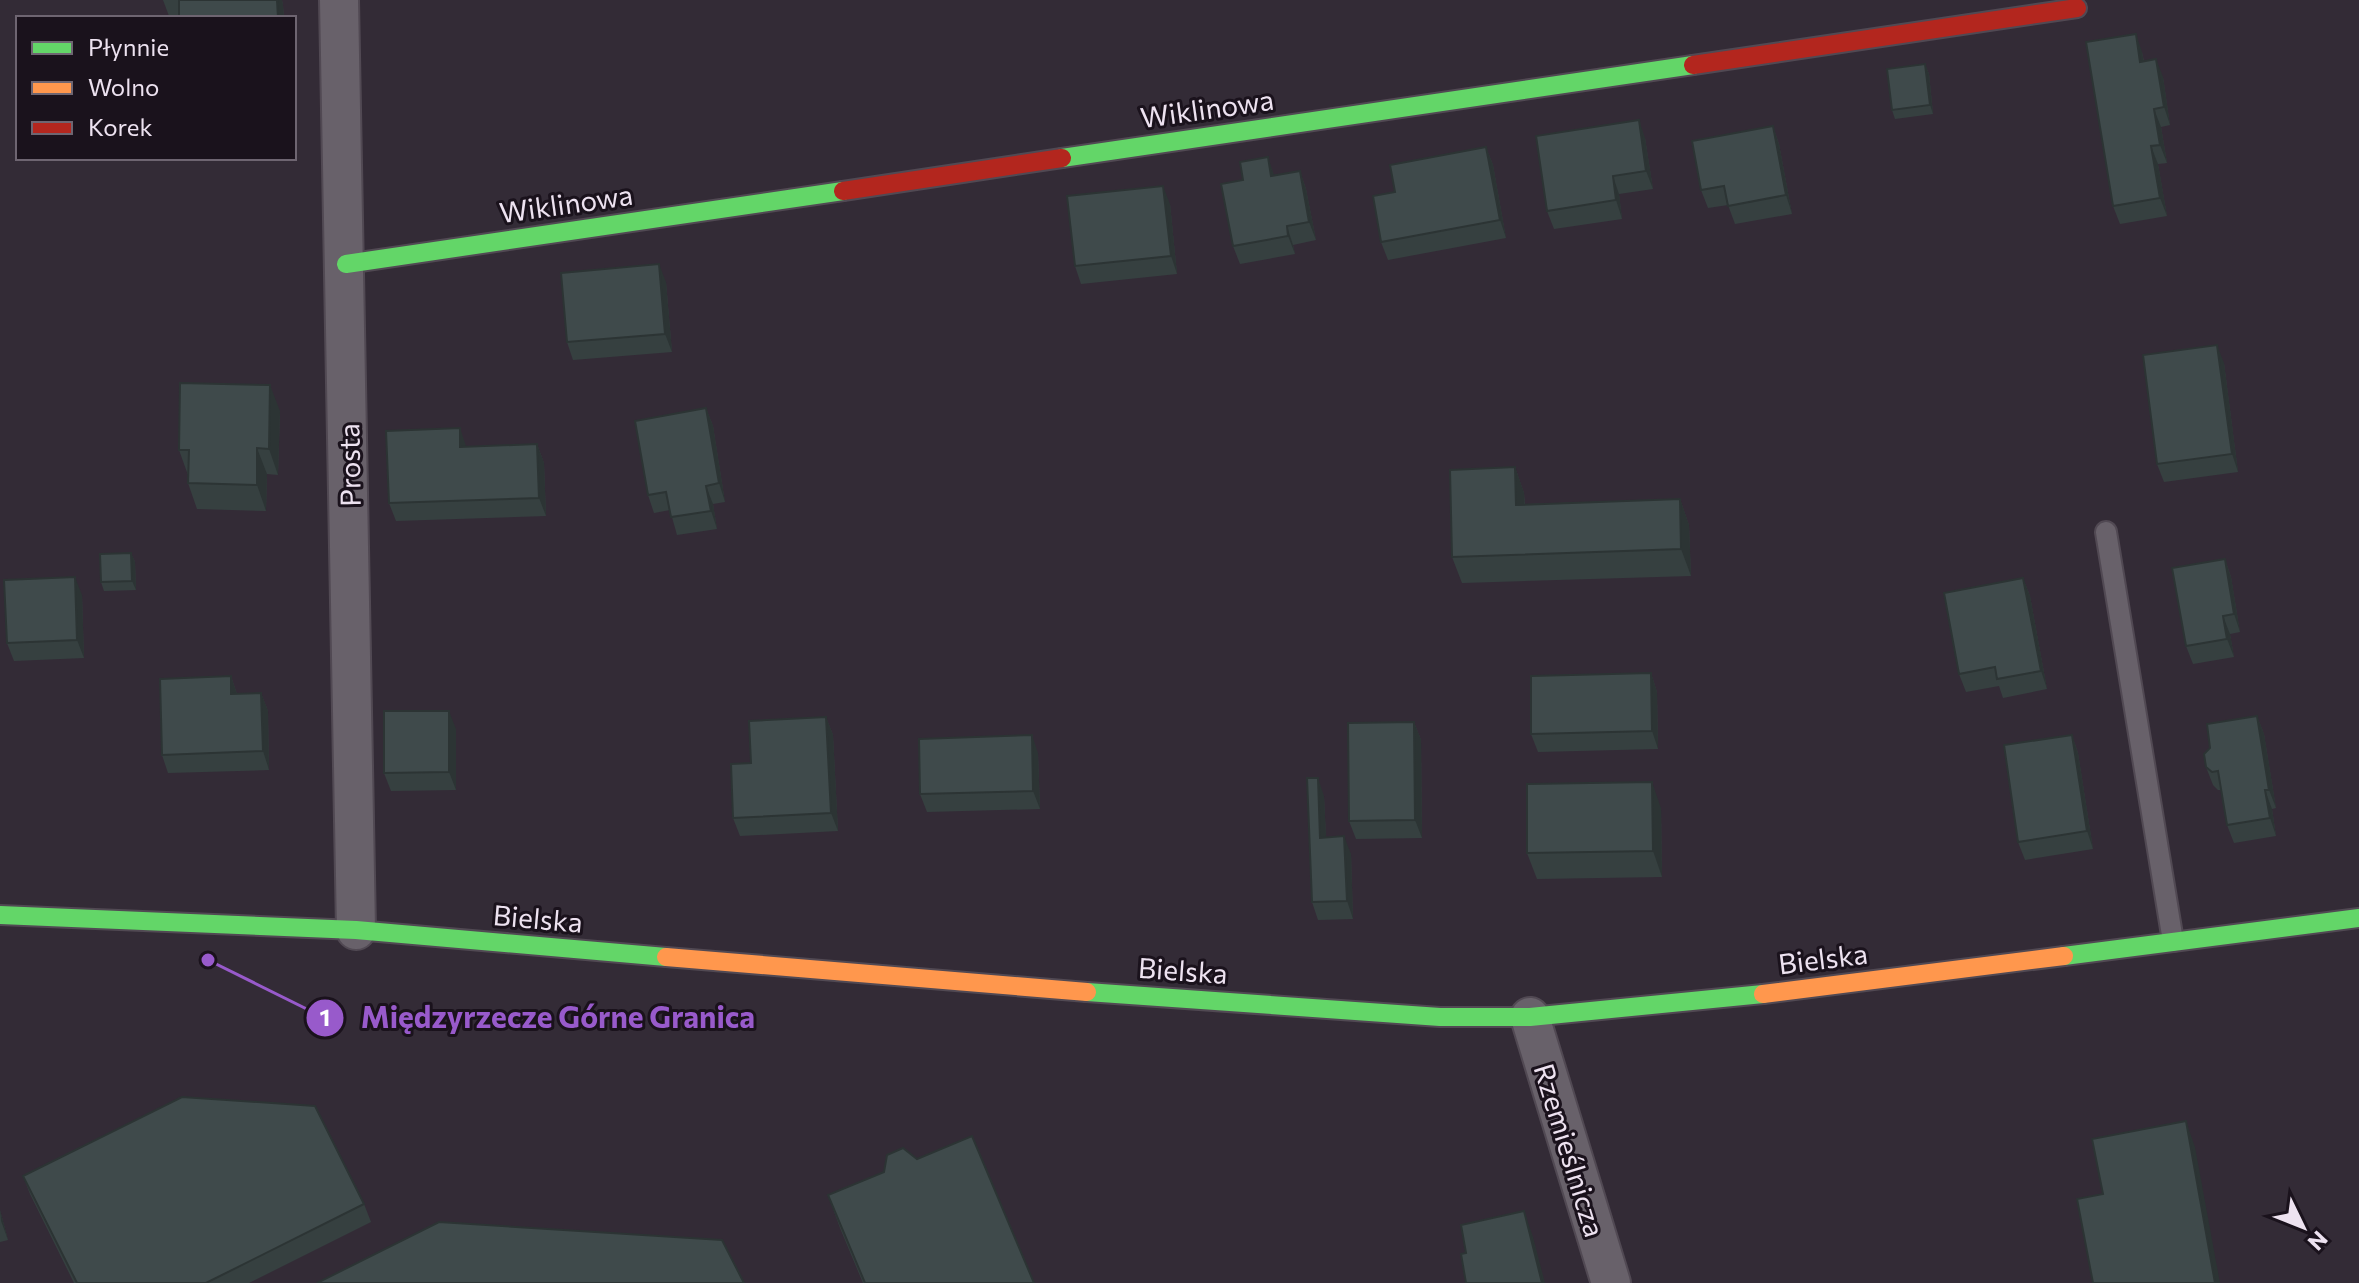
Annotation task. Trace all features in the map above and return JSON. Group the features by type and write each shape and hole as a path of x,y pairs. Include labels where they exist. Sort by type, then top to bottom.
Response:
{"street":[{"name":"Prosta","path":"339,0 356,930"},
{"name":"Wiklinowa","path":"346,264 2077,8"},
{"name":"Bielska","path":"0,915 356,930 1006,986 1440,1017 1530,1017 1692,1003 2359,918"},
{"name":"Rzemieślnicza","path":"1530,1017 1611,1283"}],"lane":[{"path":"2106,532 2173,941"}],"building":[{"path":"179,0 277,0 278,16 179,16"},
{"path":"2136,34 2140,62 2156,59 2164,107 2154,109 2160,145 2151,146 2160,198 2113,206 2086,42"},
{"path":"1925,64 1930,105 1892,110 1887,69"},
{"path":"1639,120 1646,171 1613,176 1616,200 1547,211 1536,136"},
{"path":"1773,126 1786,195 1728,206 1724,186 1701,190 1692,141"},
{"path":"1486,147 1500,220 1381,242 1373,196 1395,192 1390,165"},
{"path":"1268,157 1271,176 1300,171 1309,222 1287,226 1288,236 1233,246 1221,184 1243,180 1240,162"},
{"path":"1163,186 1171,256 1075,266 1067,196"},
{"path":"659,264 665,334 567,342 561,273"},
{"path":"2217,345 2232,454 2157,464 2143,355"},
{"path":"180,383 270,385 269,449 257,448 257,485 188,483 189,450 179,450"},
{"path":"706,408 719,483 706,486 711,511 671,517 666,492 648,495 635,421"},
{"path":"460,428 460,447 537,444 539,498 389,503 386,431"},
{"path":"1515,467 1516,505 1680,499 1681,549 1452,557 1450,470"},
{"path":"131,553 132,581 101,582 100,554"},
{"path":"2225,559 2234,614 2223,616 2227,639 2186,646 2172,568"},
{"path":"75,577 77,640 7,643 4,580"},
{"path":"2023,578 2041,671 1997,679 1995,667 1959,674 1944,593"},
{"path":"1651,673 1652,731 1531,734 1531,676"},
{"path":"231,676 231,694 261,693 263,751 162,755 160,679"},
{"path":"384,711 449,711 449,772 384,773"},
{"path":"2257,716 2269,790 2265,790 2270,818 2227,825 2218,771 2212,772 2206,767 2204,754 2210,748 2207,724"},
{"path":"826,717 831,813 733,818 731,764 751,763 749,721"},
{"path":"1414,722 1415,820 1349,821 1348,723"},
{"path":"1032,735 1033,791 920,794 919,739"},
{"path":"2072,735 2087,831 2018,842 2004,745"},
{"path":"1307,778 1318,778 1320,838 1344,836 1347,901 1312,902"},
{"path":"1652,782 1653,851 1527,853 1527,784"},
{"path":"182,1097 315,1106 364,1204 206,1283 77,1283 23,1176"},
{"path":"2186,1121 2215,1283 2093,1283 2077,1199 2103,1194 2092,1139"},
{"path":"972,1136 1034,1283 865,1283 828,1195 884,1172 887,1155 903,1148 917,1159"},
{"path":"1524,1211 1542,1283 1466,1283 1461,1254 1466,1253 1461,1225"},
{"path":"439,1222 722,1240 744,1283 317,1283"}],"traffic: fast":[{"path":"1062,158 1693,65"},
{"path":"346,264 843,191"},
{"path":"0,915 356,930 666,957"},
{"path":"2064,956 2359,918"},
{"path":"1087,992 1440,1017 1530,1017 1763,994"}],"traffic: slow":[{"path":"1763,994 2064,956"},
{"path":"666,957 1087,992"}],"traffic: jam":[{"path":"1693,65 2077,8"},
{"path":"843,191 1062,158"}],"place":[{"name":"Międzyrzecze Górne Granica","path":"208,960"}]}
